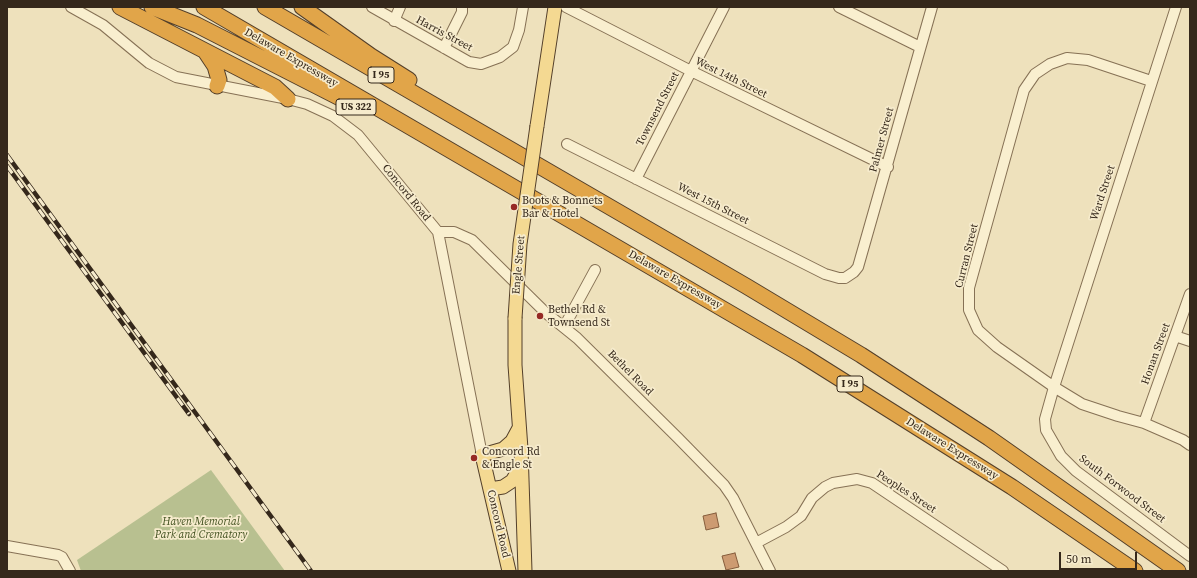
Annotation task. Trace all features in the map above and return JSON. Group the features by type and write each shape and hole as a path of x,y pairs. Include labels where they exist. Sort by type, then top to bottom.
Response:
{"highway":[{"path":"120,7 275,87 288,99"},
{"name":"US 322","path":"152,7 196,25 272,63 344,100 451,161 557,211"},
{"name":"Delaware Expressway","path":"204,7 712,301 842,379 1005,483 1135,571"},
{"name":"I 95","path":"265,7 746,286 867,358 989,438 1178,571"},
{"path":"302,7 371,56 433,96 498,143"},
{"path":"204,51 215,66 219,80 217,86"}],"main road":[{"name":"Engle Street","path":"525,571 515,365 515,318 520,244 555,7"},
{"path":"482,455 503,449 512,441 519,428"},
{"name":"Concord Road","path":"482,455 509,571"},
{"path":"490,489 503,487 512,481 521,466"}],"street":[{"name":"Concord Road","path":"71,7 113,31 149,63 162,70 183,79 288,99 328,114 346,124 358,135 438,232 482,455"},
{"name":"Harris Street","path":"372,7 394,21 444,48 474,63 481,64 500,57 513,47 519,30 523,7"},
{"path":"394,21 400,7"},
{"path":"444,48 462,12 462,7"},
{"name":"West 14th Street","path":"566,7 691,71 888,167"},
{"name":"Townsend Street","path":"636,179 724,7"},
{"path":"838,7 920,47"},
{"name":"Palmer Street","path":"849,275 858,267 888,167 932,7"},
{"name":"Ward Street","path":"1054,387 1176,7"},
{"name":"Curran Street","path":"1151,81 1088,60 1067,58 1050,64 1035,74 1024,90 969,288 969,310 978,330 997,347 1054,387 1082,404 1144,423 1183,440 1190,445"},
{"name":"West 15th Street","path":"567,144 825,274 839,278 849,275"},
{"name":"Bethel Road","path":"438,232 454,232 472,240 546,313 564,327 629,389 724,485 740,509 770,571"},
{"path":"564,327 595,270"},
{"name":"Honan Street","path":"1144,423 1190,294"},
{"path":"1175,336 1190,341"},
{"name":"South Forwood Street","path":"1054,387 1046,419 1046,430 1061,456 1076,471 1190,556"},
{"name":"Peoples Street","path":"756,543 786,527 801,516 812,498 825,487 833,483 857,479 872,483 1003,571"},
{"path":"7,546 58,555 62,558 70,571"}],"green space":[{"name":"Haven Memorial Park and Crematory","path":"211,470 285,571 81,571 77,560"}],"building":[{"path":"716,513 719,527 706,530 703,516"},
{"path":"735,553 739,567 726,570 722,556"}],"railway":[{"path":"7,155 311,571"},
{"path":"7,166 189,414"}],"place":[{"name":"Boots & Bonnets Bar & Hotel","path":"514,207"},
{"name":"Bethel Rd & Townsend St","path":"540,316"},
{"name":"Concord Rd & Engle St","path":"474,458"}]}
